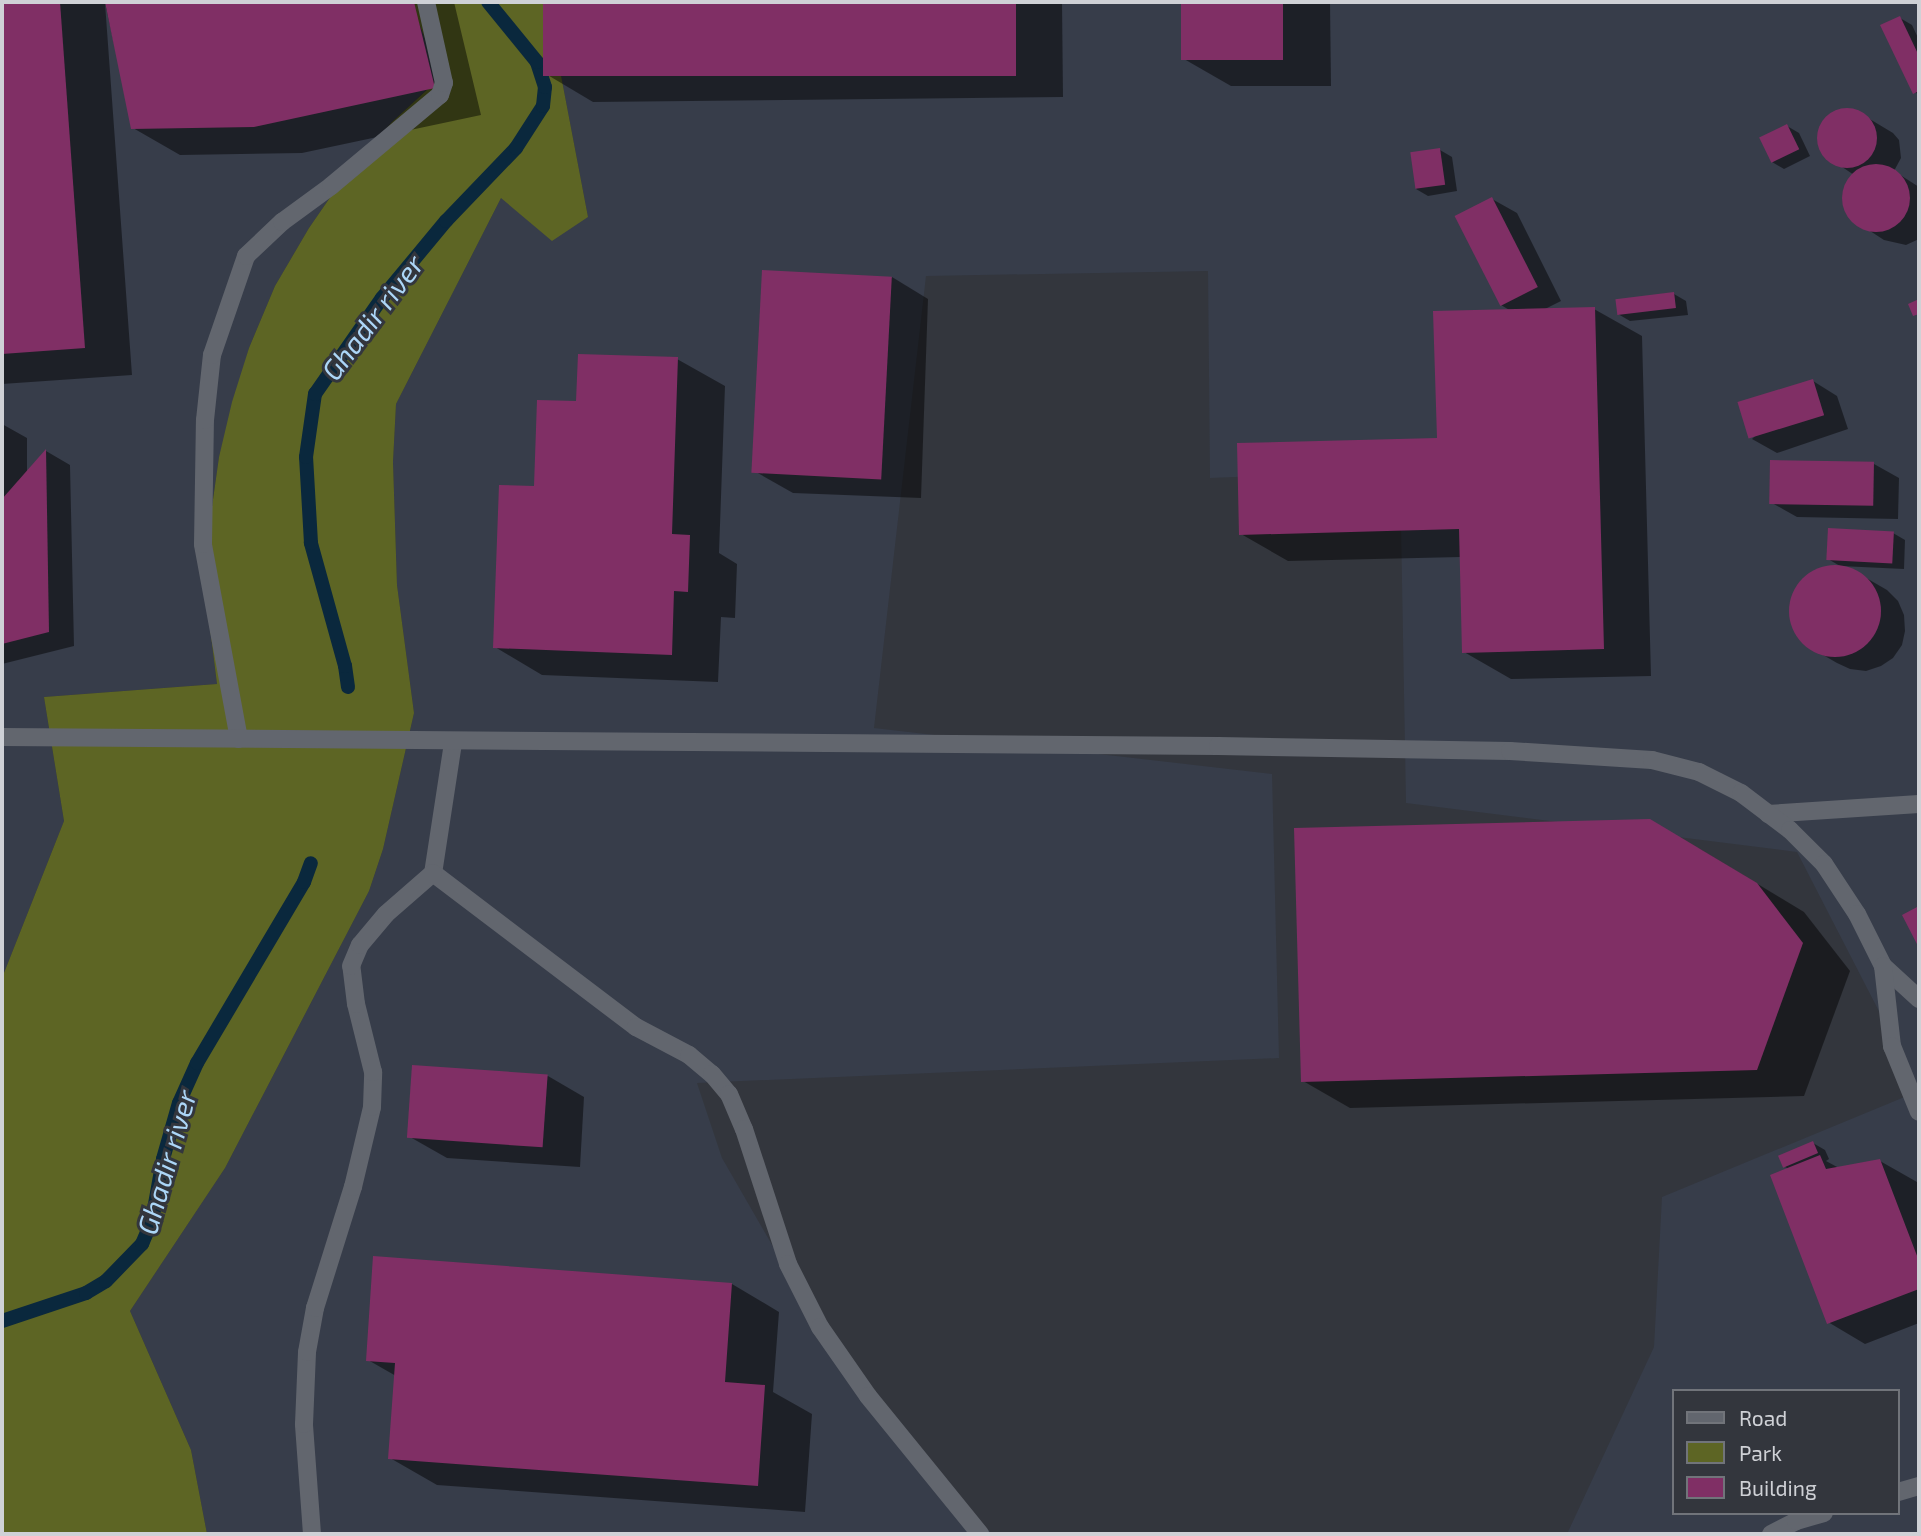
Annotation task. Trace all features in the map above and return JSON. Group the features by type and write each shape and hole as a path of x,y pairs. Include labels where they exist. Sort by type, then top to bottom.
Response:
{"street":[{"path":"239,739 203,544 205,420 212,355 246,256 282,222 361,162 440,95 444,83 426,2"},
{"path":"2,737 453,743 1218,746 1523,752 1652,761 1687,769 1741,793 1790,830 1824,864 1857,914 1883,966 1892,1046 1919,1112"},
{"path":"312,1534 304,1424 307,1352 315,1308 354,1187 372,1107 373,1072 356,1004 351,966 360,945 386,914 433,873 453,743"},
{"path":"1768,814 1919,804"},
{"path":"433,873 636,1027 689,1055 721,1084 729,1094 744,1129 788,1264 820,1327 868,1396 980,1534"},
{"path":"1883,966 1919,999"},
{"path":"1900,1491 1919,1486"},
{"path":"1771,1534 1796,1521 1817,1515"}],"shaded area":[{"path":"2,2 410,2 441,76 392,122 347,173 309,228 275,286 249,348 219,457 211,514 210,628 217,684 44,697 64,821 2,978"},
{"path":"547,2 1919,2 1919,1089 1797,852 1406,803 1400,470 1210,478 1208,271 926,276 874,728 1272,774 1279,1058 697,1083 722,1158 858,1394 992,1534 207,1534 191,1450 130,1311 225,1168 369,891 383,849 414,713 397,585 393,462 396,404 501,198 588,217"},
{"path":"1919,1091 1919,1534 1567,1534 1654,1347 1662,1197"}],"green space":[{"path":"410,2 547,2 588,217 552,241 501,198 396,404 393,462 397,585 414,713 383,849 369,891 225,1168 130,1311 191,1450 207,1534 2,1534 2,978 64,821 44,697 217,684 210,628 211,514 219,457 232,402 249,348 275,286 309,228 347,173 392,122 441,77"}],"building":[{"path":"2,2 60,2 85,348 2,354"},
{"path":"105,2 414,2 435,88 254,127 131,129"},
{"path":"543,2 1016,2 1016,76 543,76"},
{"path":"1181,2 1283,2 1283,60 1181,60"},
{"path":"1900,16 1919,56 1919,91 1913,94 1880,25"},
{"path":"1847,108 1864,113 1872,121 1877,138 1872,155 1864,163 1847,168 1830,163 1822,155 1817,138 1822,121 1830,113"},
{"path":"1787,124 1799,149 1771,163 1759,138"},
{"path":"1440,148 1445,185 1415,189 1410,152"},
{"path":"1883,164 1904,179 1910,191 1908,211 1900,222 1883,232 1869,232 1852,222 1844,211 1842,191 1852,174 1863,166"},
{"path":"1492,197 1538,287 1500,306 1455,216"},
{"path":"762,270 892,277 881,480 751,473"},
{"path":"1674,292 1676,308 1617,315 1615,299"},
{"path":"1919,299 1919,314 1913,316 1908,304"},
{"path":"1595,307 1604,649 1462,653 1459,529 1239,535 1237,443 1437,438 1433,311"},
{"path":"578,354 678,357 672,534 690,535 688,592 674,591 672,655 493,648 499,485 534,486 537,400 576,401"},
{"path":"1813,379 1824,415 1749,438 1737,402"},
{"path":"46,449 49,632 2,644 2,499"},
{"path":"1770,460 1874,462 1873,506 1769,504"},
{"path":"1828,528 1894,531 1892,563 1826,560"},
{"path":"1835,565 1852,569 1867,579 1877,594 1881,611 1877,628 1867,643 1852,653 1835,657 1818,653 1803,643 1793,628 1789,611 1793,594 1803,579 1818,569"},
{"path":"1650,819 1757,883 1803,943 1757,1070 1301,1082 1294,828"},
{"path":"1919,906 1919,948 1902,915"},
{"path":"412,1065 548,1074 543,1147 407,1138"},
{"path":"1813,1141 1818,1153 1783,1168 1778,1156"},
{"path":"1820,1155 1826,1169 1880,1159 1919,1261 1919,1289 1827,1324 1770,1175"},
{"path":"373,1256 732,1283 725,1382 765,1385 758,1486 388,1459 395,1363 366,1361"}],"waterway":[{"name":"Ghadir river","path":"348,687 345,666 311,543 306,457 315,394 382,298 446,221 516,148 543,106 545,87 537,62 488,2"},
{"name":"Ghadir river","path":"2,1321 86,1293 106,1281 142,1244 152,1221 163,1159 179,1103 197,1063 304,882 311,863"}]}
